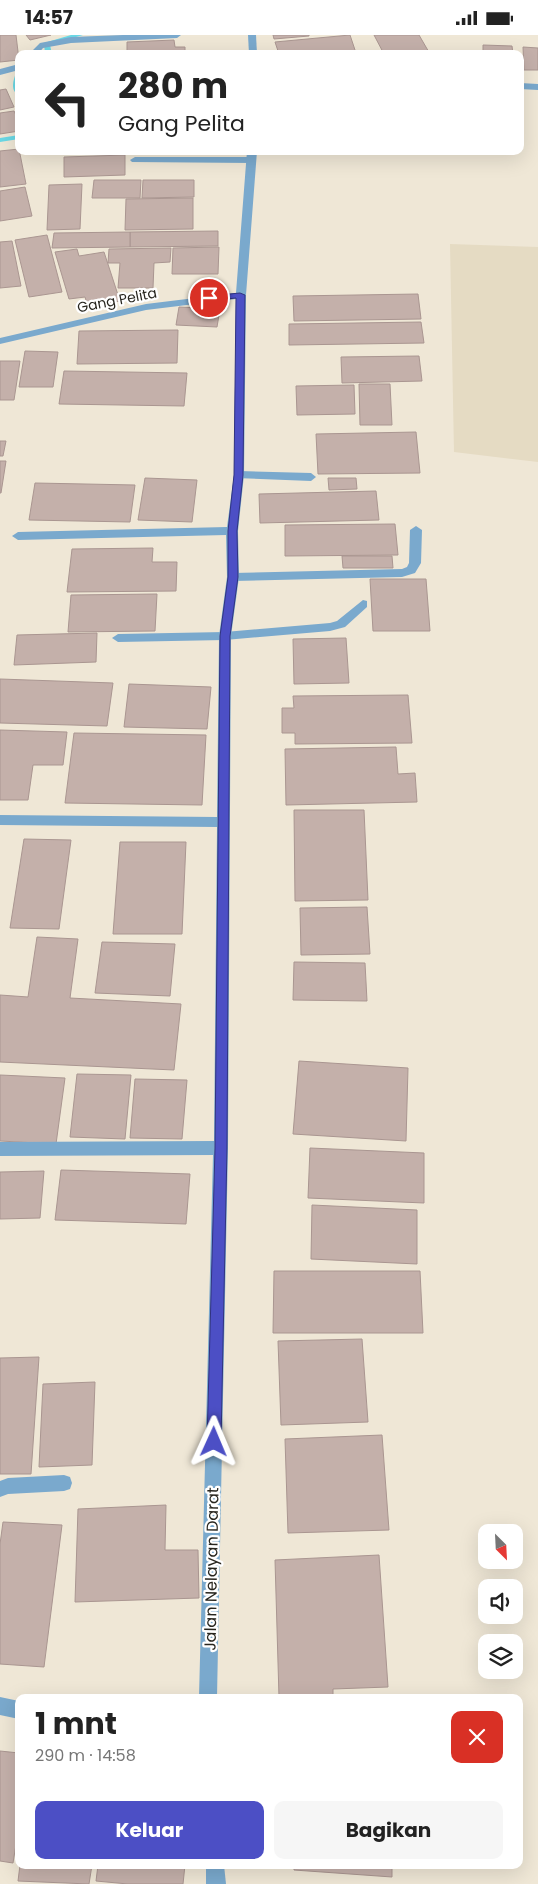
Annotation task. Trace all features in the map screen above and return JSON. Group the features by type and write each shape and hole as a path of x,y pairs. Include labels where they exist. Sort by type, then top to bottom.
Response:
{"street":[{"path":"36,50 40,46 50,43 70,40 177,35"},
{"path":"252,35 253,50"},
{"path":"0,72 15,68"},
{"path":"524,86 538,87"},
{"path":"134,160 252,156"},
{"name":"Jalan Nelayan Darat","path":"208,1694 221,1148 225,636 233,577 232,531 239,475 240,295 252,156"},
{"name":"Gang Pelita","path":"0,341 146,307 240,295"},
{"path":"239,475 311,477"},
{"path":"233,577 402,573 411,570 415,563 416,530"},
{"path":"18,536 232,531"},
{"path":"118,638 225,636 330,627 341,624 364,604"},
{"path":"0,820 225,822"},
{"path":"0,1149 221,1148"},
{"path":"0,1489 8,1486 64,1483"},
{"path":"0,1706 15,1709"},
{"path":"215,1869 216,1884"}],"shaded area":[{"path":"450,244 538,247 538,462 454,452"}],"building":[{"path":"0,35 16,35 18,50 15,50 15,60 0,62"},
{"path":"26,35 51,35 30,40"},
{"path":"273,35 309,35 309,36 274,39"},
{"path":"350,35 355,50 278,50 275,42"},
{"path":"374,35 419,35 428,50 382,50"},
{"path":"174,40 175,47 185,47 185,50 127,50 127,42"},
{"path":"483,45 512,46 512,50 483,50"},
{"path":"523,47 538,48 538,70 524,70"},
{"path":"6,89 14,107 0,110 0,90"},
{"path":"14,111 15,132 0,134 0,113"},
{"path":"15,149 15,155 20,155 26,184 0,187 0,151"},
{"path":"125,155 125,175 64,177 64,157"},
{"path":"94,180 141,180 140,198 92,198"},
{"path":"143,180 194,180 194,197 142,198"},
{"path":"82,184 80,229 47,230 49,185"},
{"path":"25,187 32,216 0,221 0,191"},
{"path":"193,198 193,229 125,230 126,199"},
{"path":"218,231 218,246 130,247 130,232"},
{"path":"130,232 130,247 52,248 54,233"},
{"path":"47,235 62,292 29,297 15,240"},
{"path":"12,241 21,286 0,288 0,242"},
{"path":"219,247 218,274 172,274 173,248"},
{"path":"171,248 170,262 154,263 153,288 118,288 120,263 108,263 109,249"},
{"path":"77,249 79,256 104,252 120,301 88,307 85,297 69,299 55,252"},
{"path":"418,294 421,319 294,321 293,296"},
{"path":"179,307 220,309 217,327 176,325"},
{"path":"421,322 424,343 289,345 289,324"},
{"path":"178,330 177,363 77,364 79,331"},
{"path":"25,351 58,352 53,387 19,387"},
{"path":"419,356 422,381 342,383 341,357"},
{"path":"0,361 20,361 14,400 0,400"},
{"path":"64,371 187,373 184,406 59,404"},
{"path":"359,384 390,384 392,425 360,425"},
{"path":"354,385 355,414 297,415 296,386"},
{"path":"416,432 420,473 318,474 316,434"},
{"path":"0,441 6,441 3,456 0,456"},
{"path":"0,461 6,461 1,493 0,493"},
{"path":"145,478 197,480 192,522 138,520"},
{"path":"328,478 356,478 357,489 329,490"},
{"path":"35,483 135,485 130,522 29,520"},
{"path":"376,491 379,520 260,523 259,494"},
{"path":"395,524 398,555 285,556 285,525"},
{"path":"153,548 152,562 177,562 176,591 67,592 72,549"},
{"path":"342,556 392,556 393,568 343,568"},
{"path":"370,579 426,579 430,631 373,631"},
{"path":"157,594 155,631 68,632 71,595"},
{"path":"97,633 96,662 14,665 17,635"},
{"path":"346,638 349,683 294,684 293,639"},
{"path":"0,679 113,683 107,726 0,723"},
{"path":"129,684 211,687 207,729 124,727"},
{"path":"408,695 412,743 295,744 295,733 282,733 282,708 294,708 293,696"},
{"path":"0,730 67,732 63,765 33,765 28,800 0,800"},
{"path":"74,733 206,735 202,805 65,803"},
{"path":"396,747 398,774 415,773 417,802 286,805 285,749"},
{"path":"294,810 364,810 368,900 295,901"},
{"path":"24,839 71,840 59,929 10,928"},
{"path":"120,842 186,842 182,934 113,934"},
{"path":"367,907 370,954 301,955 300,908"},
{"path":"37,937 78,939 70,998 181,1004 174,1070 0,1062 0,995 28,997"},
{"path":"102,942 175,944 170,996 95,993"},
{"path":"294,962 365,963 367,1001 293,1000"},
{"path":"299,1061 408,1068 406,1141 293,1134"},
{"path":"77,1074 131,1075 125,1139 70,1137"},
{"path":"0,1075 65,1078 56,1144 0,1141"},
{"path":"135,1079 187,1080 182,1139 130,1138"},
{"path":"310,1148 424,1153 424,1203 308,1198"},
{"path":"61,1170 190,1174 186,1224 55,1220"},
{"path":"44,1171 40,1218 0,1219 0,1172"},
{"path":"312,1205 417,1210 417,1264 311,1259"},
{"path":"274,1271 420,1271 423,1333 273,1333"},
{"path":"362,1339 368,1422 281,1425 278,1341"},
{"path":"39,1357 31,1474 0,1474 0,1358"},
{"path":"95,1382 92,1465 39,1467 43,1384"},
{"path":"382,1435 389,1530 288,1533 285,1439"},
{"path":"166,1505 165,1550 198,1550 199,1598 75,1602 78,1509"},
{"path":"3,1522 62,1525 44,1667 0,1664 0,1544"},
{"path":"379,1555 388,1687 333,1689 333,1694 279,1694 275,1560"},
{"path":"0,1751 15,1753 15,1851 13,1863 0,1861"},
{"path":"20,1869 91,1869 89,1884 18,1881"},
{"path":"98,1869 185,1869 183,1884 128,1884 96,1881"},
{"path":"392,1869 392,1877 294,1870"}],"waterway":[{"path":"48,50 46,44 50,42 80,35"},
{"path":"0,140 15,138"}],"route":[{"path":"209,298 240,295 239,475 232,531 233,577 225,636 221,1148 214,1442"}]}
